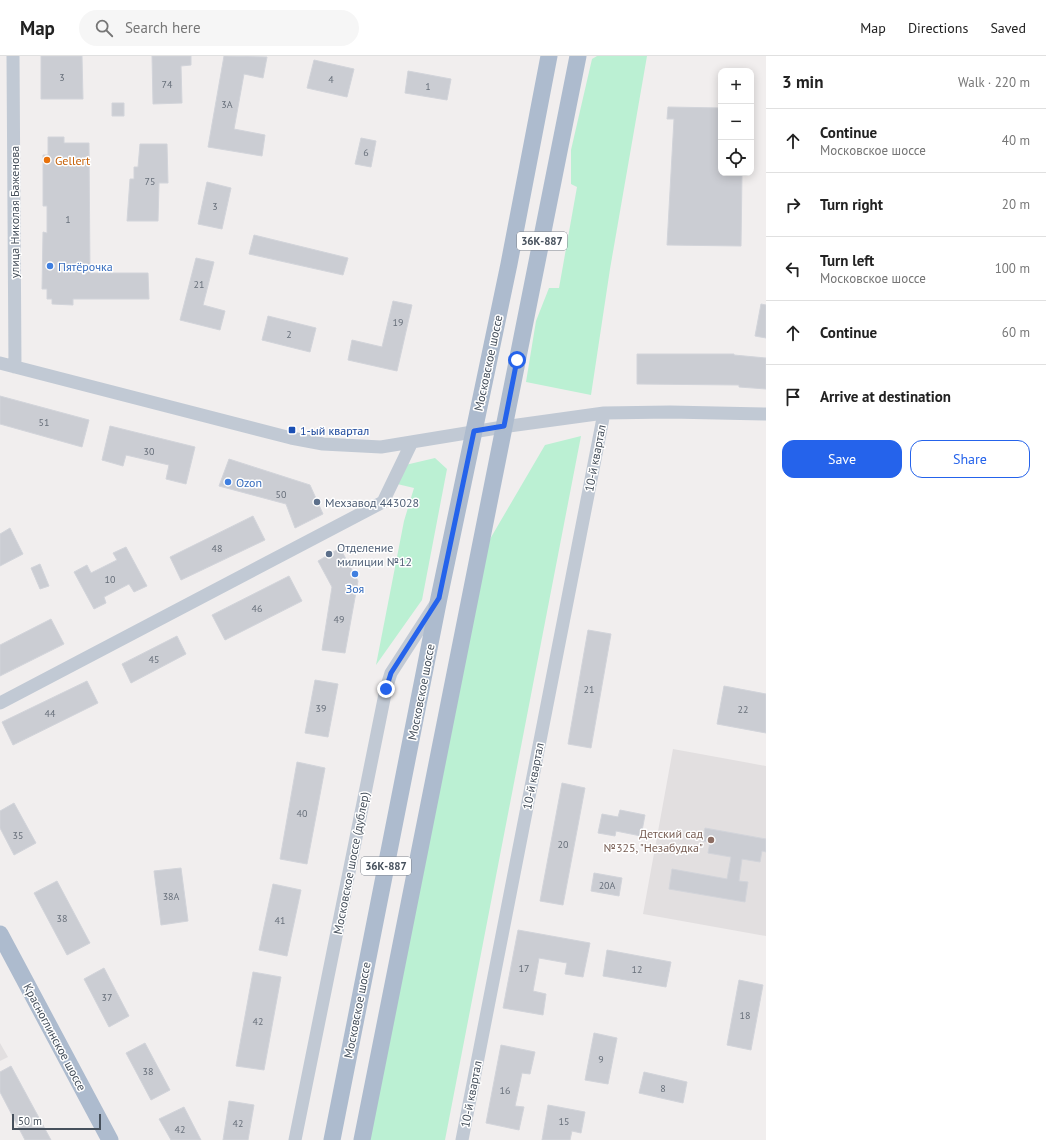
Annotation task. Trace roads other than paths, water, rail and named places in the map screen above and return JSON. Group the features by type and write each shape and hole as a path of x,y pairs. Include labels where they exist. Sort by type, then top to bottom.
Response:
{"main road":[{"name":"Московское шоссе","path":"332,1140 439,598 549,56"},
{"name":"36К-887","path":"362,1140 578,56"},
{"name":"Красноглинское шоссе","path":"0,934 110,1140"}],"street":[{"name":"улица Николая Баженова","path":"13,56 15,367"},
{"path":"0,363 291,438 323,444 381,447 411,444 504,426 604,412 766,414"},
{"name":"10-й квартал","path":"462,1140 604,412"},
{"path":"0,703 383,502 411,444"},
{"name":"Московское шоссе (дублер)","path":"295,1140 386,689 391,673 439,598"}],"place":[{"name":"Gellert","path":"47,160"},
{"name":"Пятёрочка","path":"50,266"},
{"name":"1-ый квартал","path":"292,430"},
{"name":"Ozon","path":"228,482"},
{"name":"Мехзавод 443028","path":"317,502"},
{"name":"Отделение милиции №12","path":"329,554"},
{"name":"Зоя","path":"355,574"},
{"name":"Детский сад №325, \"Незабудка\"","path":"711,840"}]}
